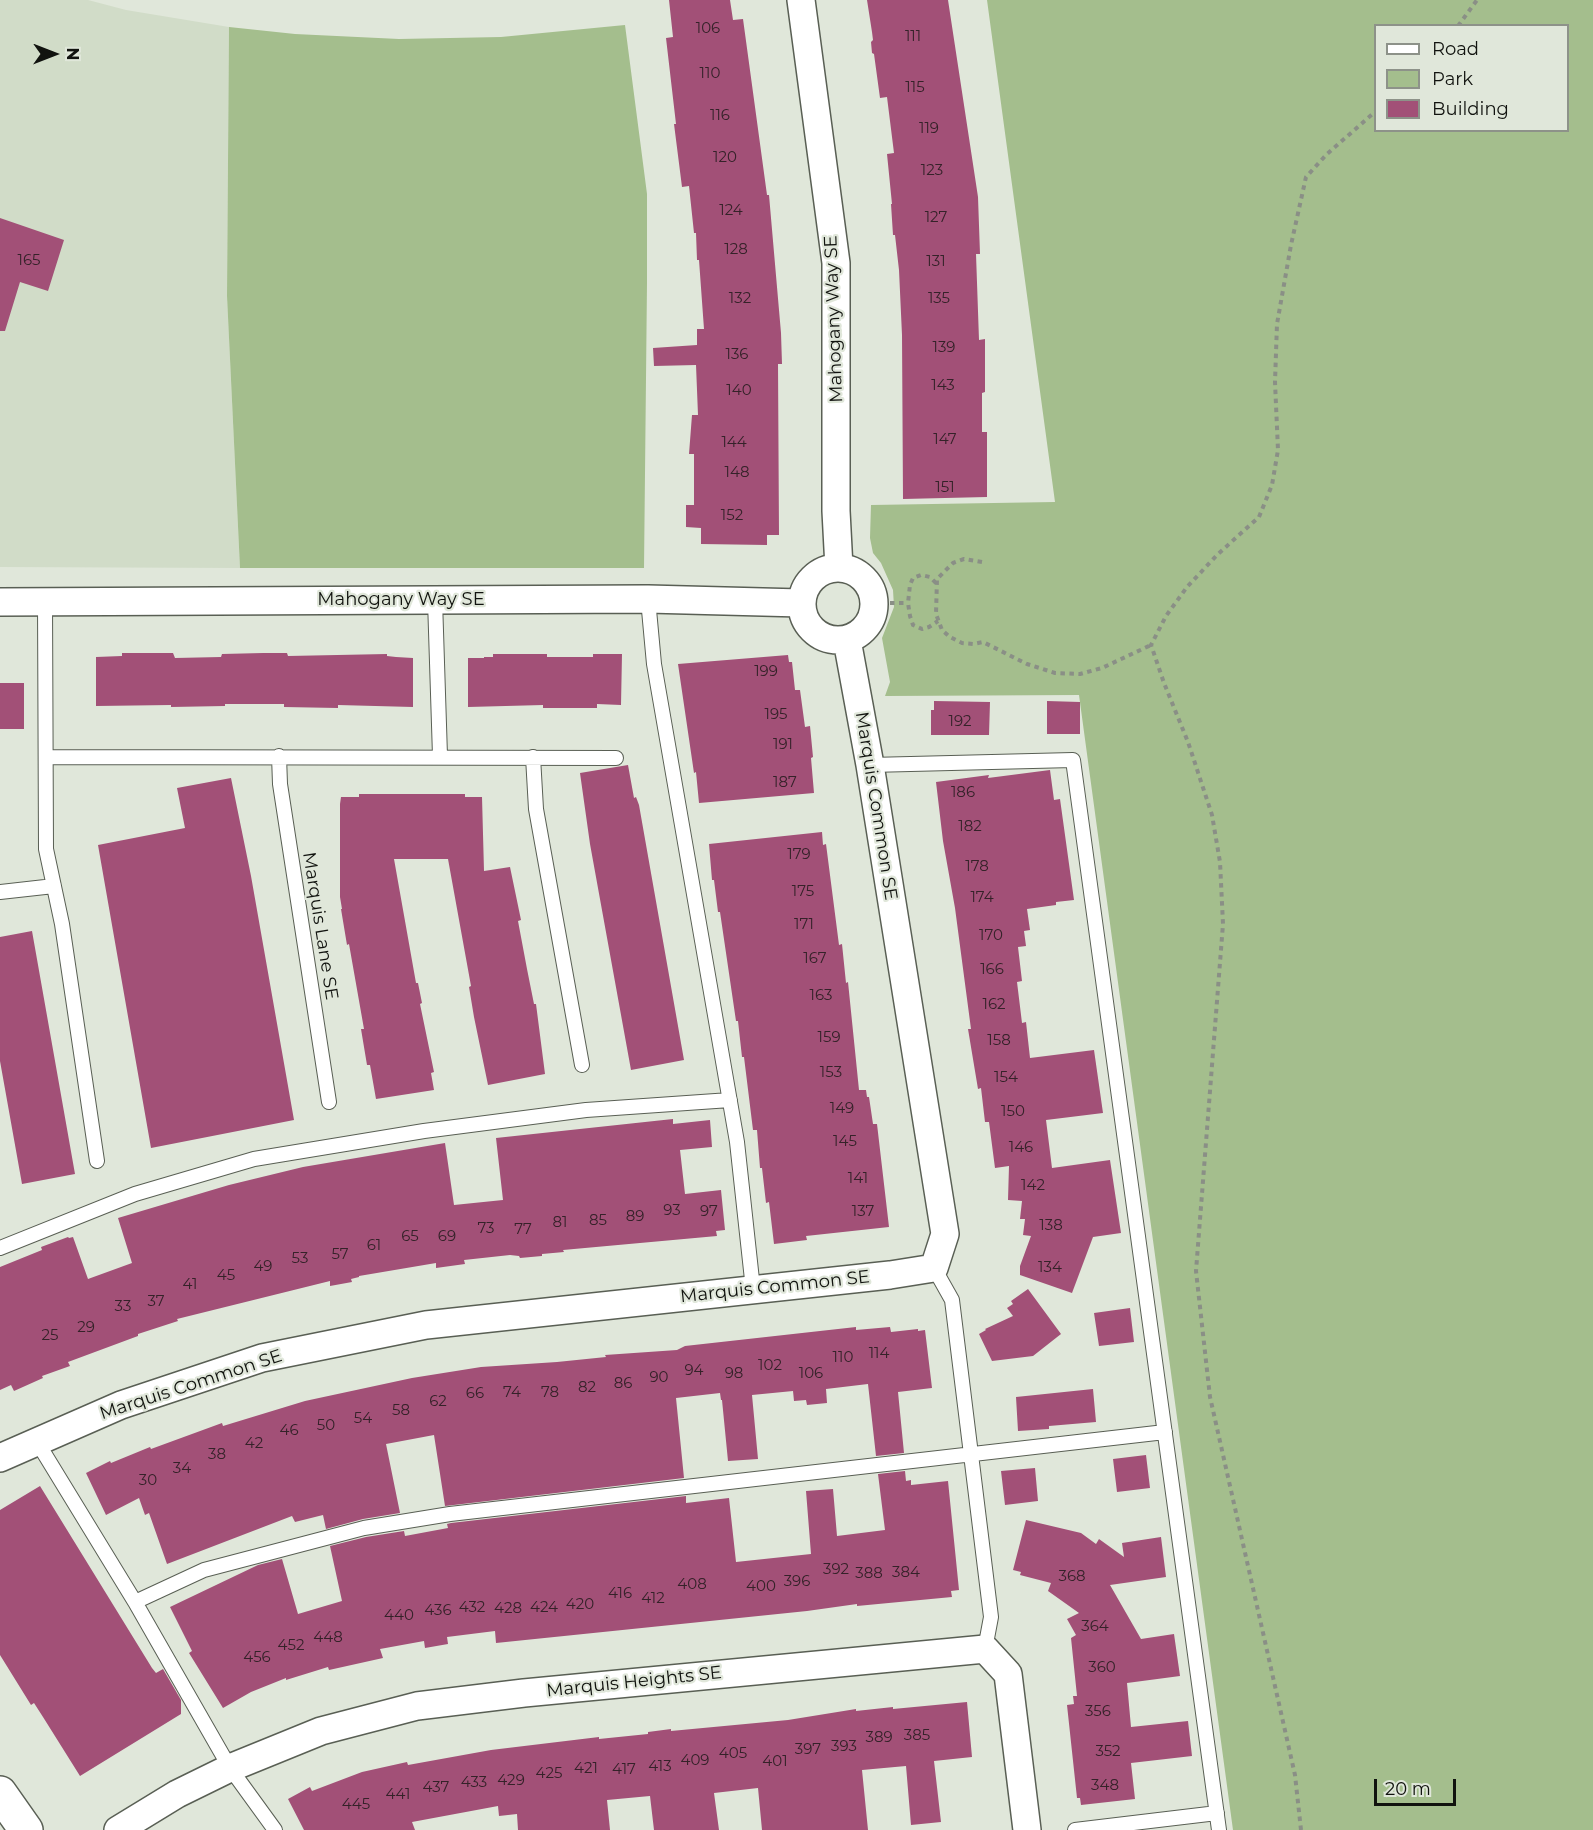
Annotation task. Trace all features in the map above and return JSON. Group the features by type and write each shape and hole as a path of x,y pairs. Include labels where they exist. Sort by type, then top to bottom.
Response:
{"street":[{"name":"Mahogany Way SE","path":"801,0 836,263 836,511 839,568"},
{"path":"839,568 850,570 860,576 868,584 873,594 872,617 858,635 848,640 825,639 815,633 807,624 801,603 809,582 817,574 828,569 839,568"},
{"name":"Mahogany Way SE","path":"0,602 648,599 801,603"},
{"name":"Marquis Common SE","path":"0,1458 36,1440 121,1405 262,1358 426,1324 890,1275 934,1268 945,1234 848,640"},
{"path":"986,1648 1008,1674 1027,1830"},
{"name":"Marquis Heights SE","path":"118,1830 177,1794 231,1767 321,1731 417,1706 524,1693 986,1648"},
{"path":"0,1793 26,1830"}],"lane":[{"path":"648,599 654,664 737,1142 753,1289"},
{"path":"435,600 440,756"},
{"path":"45,602 46,849 62,924 97,1161"},
{"name":"Marquis Lane SE","path":"279,756 280,784 329,1102"},
{"path":"46,757 616,758"},
{"path":"533,757 536,809 582,1065"},
{"path":"870,765 1073,760 1219,1830"},
{"path":"0,892 54,886"},
{"path":"0,1248 135,1194 254,1159 424,1131 586,1110 730,1100"},
{"path":"934,1268 952,1300 991,1617 986,1648"},
{"path":"135,1602 204,1570 364,1528 450,1514 1165,1432"},
{"path":"36,1440 135,1602 231,1767 275,1830"},
{"path":"1075,1830 1216,1813"}],"path":[{"path":"1459,24 1477,0"},
{"path":"982,562 964,559 953,563 938,579 936,614 938,621 942,630 962,643 983,642 1027,664 1055,673 1080,674 1102,668 1151,645 1166,616 1187,587 1258,517 1272,485 1278,450 1275,382 1277,324 1290,245 1306,177 1327,154 1374,113"},
{"path":"937,584 930,577 921,575 913,578 908,603 913,625 922,628 929,627 938,621"},
{"path":"890,603 908,603"},
{"path":"1151,645 1188,742 1212,815 1220,862 1223,924 1196,1271 1210,1397 1295,1775 1301,1830"}],"shaded area":[{"path":"0,0 88,0 126,10 229,27 227,296 240,568 0,567"}],"green space":[{"path":"987,0 1593,0 1593,1830 1233,1830 1079,695 885,696 890,682 882,638 894,607 893,590 881,563 873,553 870,538 871,505 1055,502"},
{"path":"625,25 647,194 644,568 240,568 227,296 229,27 295,34 399,39 501,37"}],"building":[{"path":"669,0 730,0 733,20 743,19 767,195 769,195 781,333 782,364 778,364 779,535 767,535 767,545 701,544 701,528 686,527 686,505 694,505 694,454 689,454 692,415 698,415 696,365 654,366 653,348 697,345 697,329 704,329 696,233 694,233 689,186 682,187 674,124 676,124 666,38 673,37"},
{"path":"867,0 948,0 978,197 980,254 976,254 979,340 985,339 982,432 987,432 987,497 903,499 902,335 899,270 895,235 893,235 887,154 894,153 887,97 880,98 872,53 871,42 873,40"},
{"path":"0,218 64,240 48,291 20,282 5,331 0,331"},
{"path":"122,653 173,653 175,658 221,657 222,654 287,653 288,656 387,654 387,656 413,658 413,707 338,705 338,708 284,707 284,704 96,706 96,657 122,656"},
{"path":"493,654 593,657 593,654 622,654 621,705 597,704 597,708 543,708 543,705 468,707 468,658 493,657"},
{"path":"788,655 789,662 792,662 795,690 800,690 805,727 810,726 814,793 699,803 678,664"},
{"path":"0,683 24,683 24,729 0,729"},
{"path":"934,701 990,702 989,735 931,735 931,710 934,710"},
{"path":"1047,701 1080,702 1080,734 1047,734"},
{"path":"628,765 634,798 636,797 639,805 684,1060 631,1070 590,844 580,773"},
{"path":"1050,770 1054,800 1060,799 1074,900 1027,909 1030,930 1024,931 1026,946 1018,947 1022,981 1017,982 1022,1023 1026,1022 1030,1058 1094,1050 1103,1113 1046,1120 1052,1168 1110,1160 1121,1233 1093,1237 1072,1293 1020,1275 1020,1266 1031,1236 1023,1235 1025,1219 1020,1219 1022,1201 1008,1200 1009,1166 995,1168 989,1122 985,1122 981,1088 978,1089 936,782"},
{"path":"231,778 251,876 294,1120 151,1148 98,845 185,828 177,788"},
{"path":"359,794 465,794 465,797 482,797 484,871 510,867 521,920 518,921 527,969 534,1004 536,1004 545,1074 488,1085 474,1017 469,987 471,986 448,859 394,859 434,1072 431,1073 434,1090 376,1099 370,1065 367,1065 361,1029 364,1029 340,897 341,797 359,797"},
{"path":"822,832 823,845 826,844 839,945 842,944 846,983 848,982 859,1090 866,1090 873,1124 877,1124 889,1227 806,1236 807,1240 774,1244 769,1202 766,1203 762,1168 760,1168 757,1130 753,1130 744,1057 742,1057 738,1021 736,1021 720,912 718,912 714,880 712,880 709,844"},
{"path":"32,931 75,1174 22,1184 0,1061 0,937"},
{"path":"673,1119 673,1124 710,1120 712,1147 680,1150 685,1194 721,1190 725,1230 716,1231 717,1236 563,1250 564,1252 542,1254 542,1256 520,1258 510,1255 464,1260 465,1264 436,1268 436,1263 359,1276 351,1279 352,1282 330,1286 330,1281 177,1319 178,1321 68,1362 70,1366 42,1376 43,1378 14,1391 11,1385 0,1390 0,1267 42,1250 41,1247 73,1237 88,1279 132,1263 118,1218 229,1185 303,1167 445,1143 454,1205 503,1200 496,1138"},
{"path":"1028,1289 1061,1334 1033,1356 992,1361 979,1334 1013,1316 1007,1308 1013,1304 1011,1301"},
{"path":"1130,1308 1134,1342 1099,1346 1094,1313"},
{"path":"856,1327 856,1330 890,1327 891,1332 925,1330 932,1388 898,1392 904,1453 876,1456 868,1384 826,1389 827,1403 807,1405 806,1400 794,1401 793,1391 752,1395 758,1459 728,1461 720,1393 676,1398 684,1478 445,1506 434,1435 386,1444 400,1513 363,1519 326,1529 323,1515 295,1522 292,1516 167,1564 149,1513 145,1515 139,1498 106,1515 86,1473 110,1461 111,1463 150,1447 151,1449 222,1423 223,1426 305,1401 412,1378 481,1367 677,1350 685,1346"},
{"path":"1093,1389 1096,1422 1018,1431 1016,1397"},
{"path":"1146,1455 1150,1488 1117,1492 1113,1459"},
{"path":"1035,1468 1038,1501 1005,1505 1001,1471"},
{"path":"905,1471 906,1481 911,1480 911,1485 948,1481 959,1590 951,1591 952,1597 857,1606 857,1604 496,1643 495,1631 447,1637 448,1644 425,1648 424,1641 380,1649 383,1658 329,1670 328,1667 286,1680 286,1678 251,1692 223,1708 189,1653 192,1651 170,1607 258,1565 282,1559 298,1614 342,1601 330,1546 404,1531 405,1536 448,1528 447,1524 451,1523 686,1496 686,1503 729,1498 736,1562 811,1554 806,1491 833,1489 837,1536 885,1530 878,1474"},
{"path":"40,1486 152,1668 156,1673 163,1669 181,1700 181,1714 80,1776 34,1703 31,1705 0,1655 0,1510"},
{"path":"1026,1520 1081,1533 1096,1544 1099,1539 1124,1557 1122,1543 1161,1537 1166,1577 1110,1585 1141,1639 1174,1634 1180,1676 1127,1683 1131,1727 1188,1721 1192,1756 1131,1763 1135,1799 1081,1805 1080,1798 1077,1798 1067,1705 1074,1704 1073,1696 1077,1696 1071,1638 1076,1635 1067,1619 1079,1613 1048,1591 1051,1583 1020,1575 1021,1572 1013,1570"},
{"path":"967,1702 972,1757 934,1761 941,1822 911,1825 906,1766 862,1770 868,1830 762,1830 758,1788 714,1793 719,1830 654,1830 650,1796 607,1800 610,1830 518,1830 517,1814 499,1816 498,1806 412,1822 415,1830 304,1830 288,1799 310,1787 312,1791 362,1772 407,1762 408,1765 491,1750 599,1737 599,1739 648,1734 648,1732 671,1729 671,1731 788,1720 856,1709 856,1711 893,1707 893,1709"}]}
